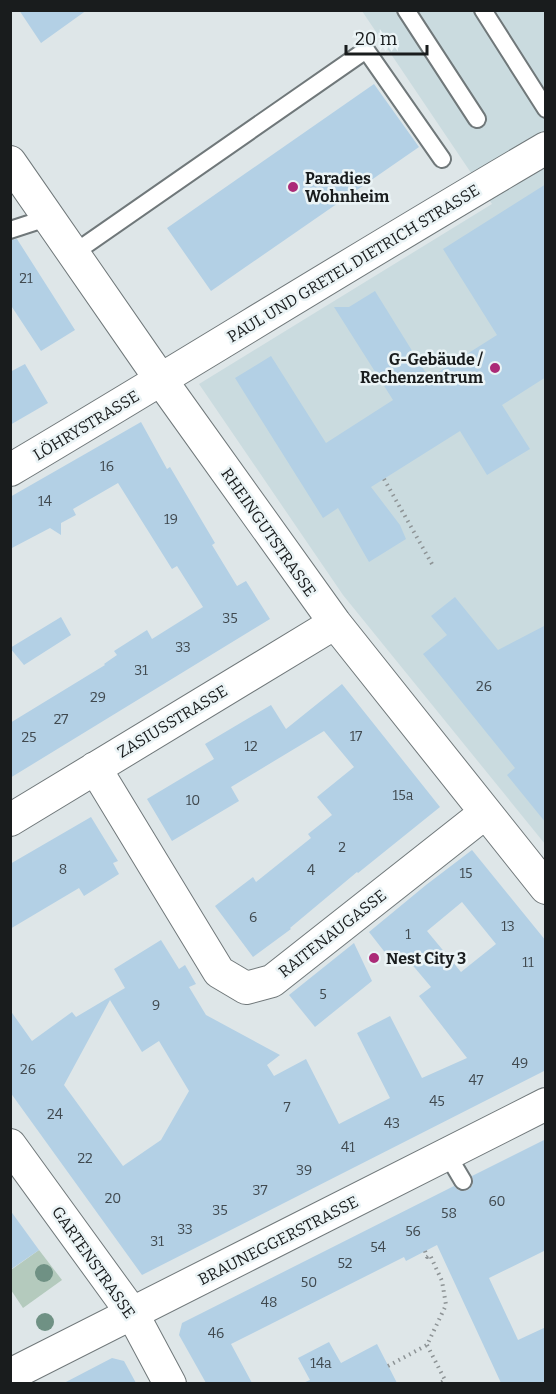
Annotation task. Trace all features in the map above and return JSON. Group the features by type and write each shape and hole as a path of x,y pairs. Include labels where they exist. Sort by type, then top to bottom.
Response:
{"street":[{"name":"PAUL UND GRETEL DIETRICH STRASSE","path":"161,380 420,221 546,148"},
{"name":"RHEINGUTSTRASSE","path":"10,162 161,380 334,623 546,888"},
{"name":"LÖHRYSTRASSE","path":"10,470 161,380"},
{"name":"ZASIUSSTRASSE","path":"10,820 334,623"},
{"name":"RAITENAUGASSE","path":"94,768 219,972 246,988 272,981 485,813"},
{"name":"BRAUNEGGERSTRASSE","path":"10,1375 546,1104"},
{"name":"GARTENSTRASSE","path":"10,1145 132,1313 170,1383"}],"lane":[{"path":"406,10 477,119"},
{"path":"483,10 546,109"},
{"path":"74,253 366,50 442,159"},
{"path":"10,230 50,217"},
{"path":"447,1154 463,1181"}],"path":[{"path":"384,479 432,564"},
{"path":"388,1366 427,1345 446,1305 442,1281 430,1255 428,1257 425,1251"},
{"path":"427,1345 445,1380 439,1383"}],"shaded area":[{"path":"362,11 545,11 545,844 343,595 199,384 492,204"}],"green space":[{"path":"39,1250 62,1280 23,1308 11,1290 11,1270"}],"building":[{"path":"19,10 87,10 41,43"},
{"name":"Paradies Wohnheim","path":"374,84 419,147 211,291 167,228"},
{"name":"G-Gebäude / Rechenzentrum","path":"546,184 546,377 502,405 530,449 487,475 460,431 371,487 400,525 406,539 369,562 338,508 323,518 235,378 271,356 326,443 393,400 334,307 349,307 375,291 429,378 497,335 443,249"},
{"path":"17,239 75,330 41,351 10,304 10,240"},
{"path":"25,364 48,403 10,425 10,372"},
{"path":"141,422 167,469 170,467 215,543 212,545 237,586 246,581 270,619 10,778 10,723 105,665 117,655 114,651 147,630 152,639 203,607 177,566 172,569 118,483 73,509 76,515 61,523 61,535 50,528 10,549 10,497"},
{"path":"455,597 498,650 546,625 546,823 507,775 515,768 423,654 447,635 431,616"},
{"path":"61,617 71,635 24,665 10,648"},
{"path":"342,684 440,807 357,872 291,929 253,957 215,906 253,877 256,882 311,838 308,834 332,815 317,797 354,767 324,731 231,787 239,801 172,841 147,799 214,759 205,744 271,705 286,729"},
{"path":"91,817 118,861 113,863 119,874 84,896 79,888 10,929 10,864"},
{"path":"472,850 546,941 546,1070 142,1275 10,1092 10,1010 32,1041 72,1012 76,1017 125,988 114,969 161,940 179,969 185,965 196,984 189,987 206,1015 280,1055 267,1065 274,1076 306,1059 339,1124 390,1098 357,1033 390,1016 422,1078 467,1058 419,996 431,987 404,955 394,964 369,932","holes":["462,902 496,944 461,972 427,931","110,1000 142,1052 159,1041 189,1091 161,1140 123,1166 64,1085"]},
{"path":"354,943 372,981 315,1027 289,995"},
{"path":"546,1139 546,1250 489,1278 518,1340 546,1327 546,1383 501,1383 437,1245 406,1261 404,1257 231,1344 252,1383 206,1383 179,1335 182,1323 454,1186 458,1190 468,1190 472,1186 472,1176"},
{"path":"10,1210 39,1250 10,1270"},
{"path":"329,1342 341,1363 377,1344 397,1383 303,1383 310,1380 298,1358"},
{"path":"112,1358 124,1361 136,1383 64,1383"}],"place":[{"name":"Paradies Wohnheim","path":"293,187"},
{"name":"G-Gebäude / Rechenzentrum","path":"495,368"},
{"name":"Nest City 3","path":"374,958"}]}
